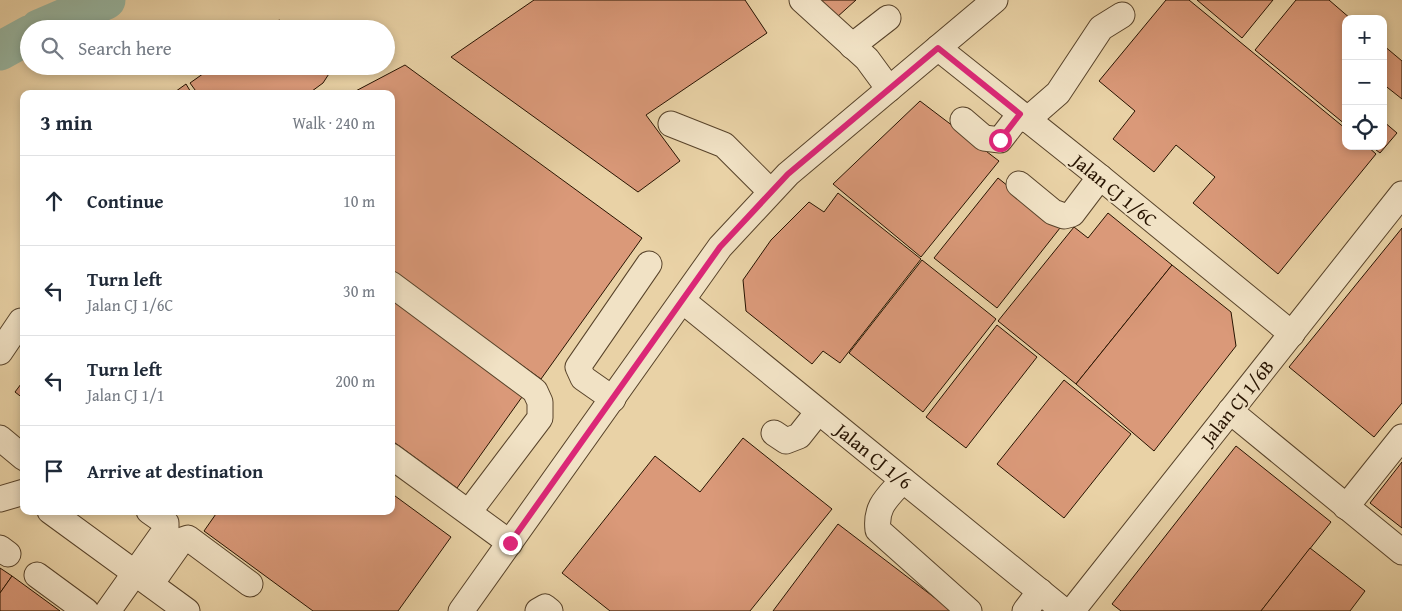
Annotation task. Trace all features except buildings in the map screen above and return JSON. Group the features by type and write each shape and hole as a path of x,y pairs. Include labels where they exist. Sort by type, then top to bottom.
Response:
{"street":[{"path":"802,0 868,59 889,89"},
{"path":"461,611 683,302 720,247 770,191 996,0"},
{"path":"963,120 984,138 1000,140 1023,117 1058,92 1101,28 1122,15"},
{"path":"852,46 888,18"},
{"name":"Jalan CJ 1/6C","path":"938,48 1292,334"},
{"path":"672,124 724,145 770,191"},
{"path":"1019,184 1053,212 1064,216 1072,214 1100,177"},
{"name":"Jalan CJ 1/6B","path":"1072,611 1402,194"},
{"path":"613,399 583,378 578,367 649,264"},
{"path":"395,287 535,391 540,402 540,418 469,512"},
{"name":"Jalan CJ 1/6","path":"683,302 1064,611"},
{"path":"0,352 20,322"},
{"path":"1230,411 1402,552"},
{"path":"774,433 786,441 799,436 818,412"},
{"path":"1346,507 1402,437"},
{"path":"0,438 20,455"},
{"path":"395,459 510,543"},
{"path":"903,480 884,501 876,515 878,530 969,611"},
{"path":"0,499 20,493"},
{"path":"56,515 188,611"},
{"path":"143,578 166,529 166,523 155,515"},
{"path":"108,611 182,540 188,538 250,584"},
{"path":"37,575 86,611"},
{"path":"1025,611 1040,591"},
{"path":"538,611 545,607 550,611"}],"waterway":[{"path":"60,20 106,0"},
{"path":"0,51 20,40"}],"route":[{"path":"510,543 683,302 720,247 770,191 788,174 938,48 1020,114 1000,140"}]}
